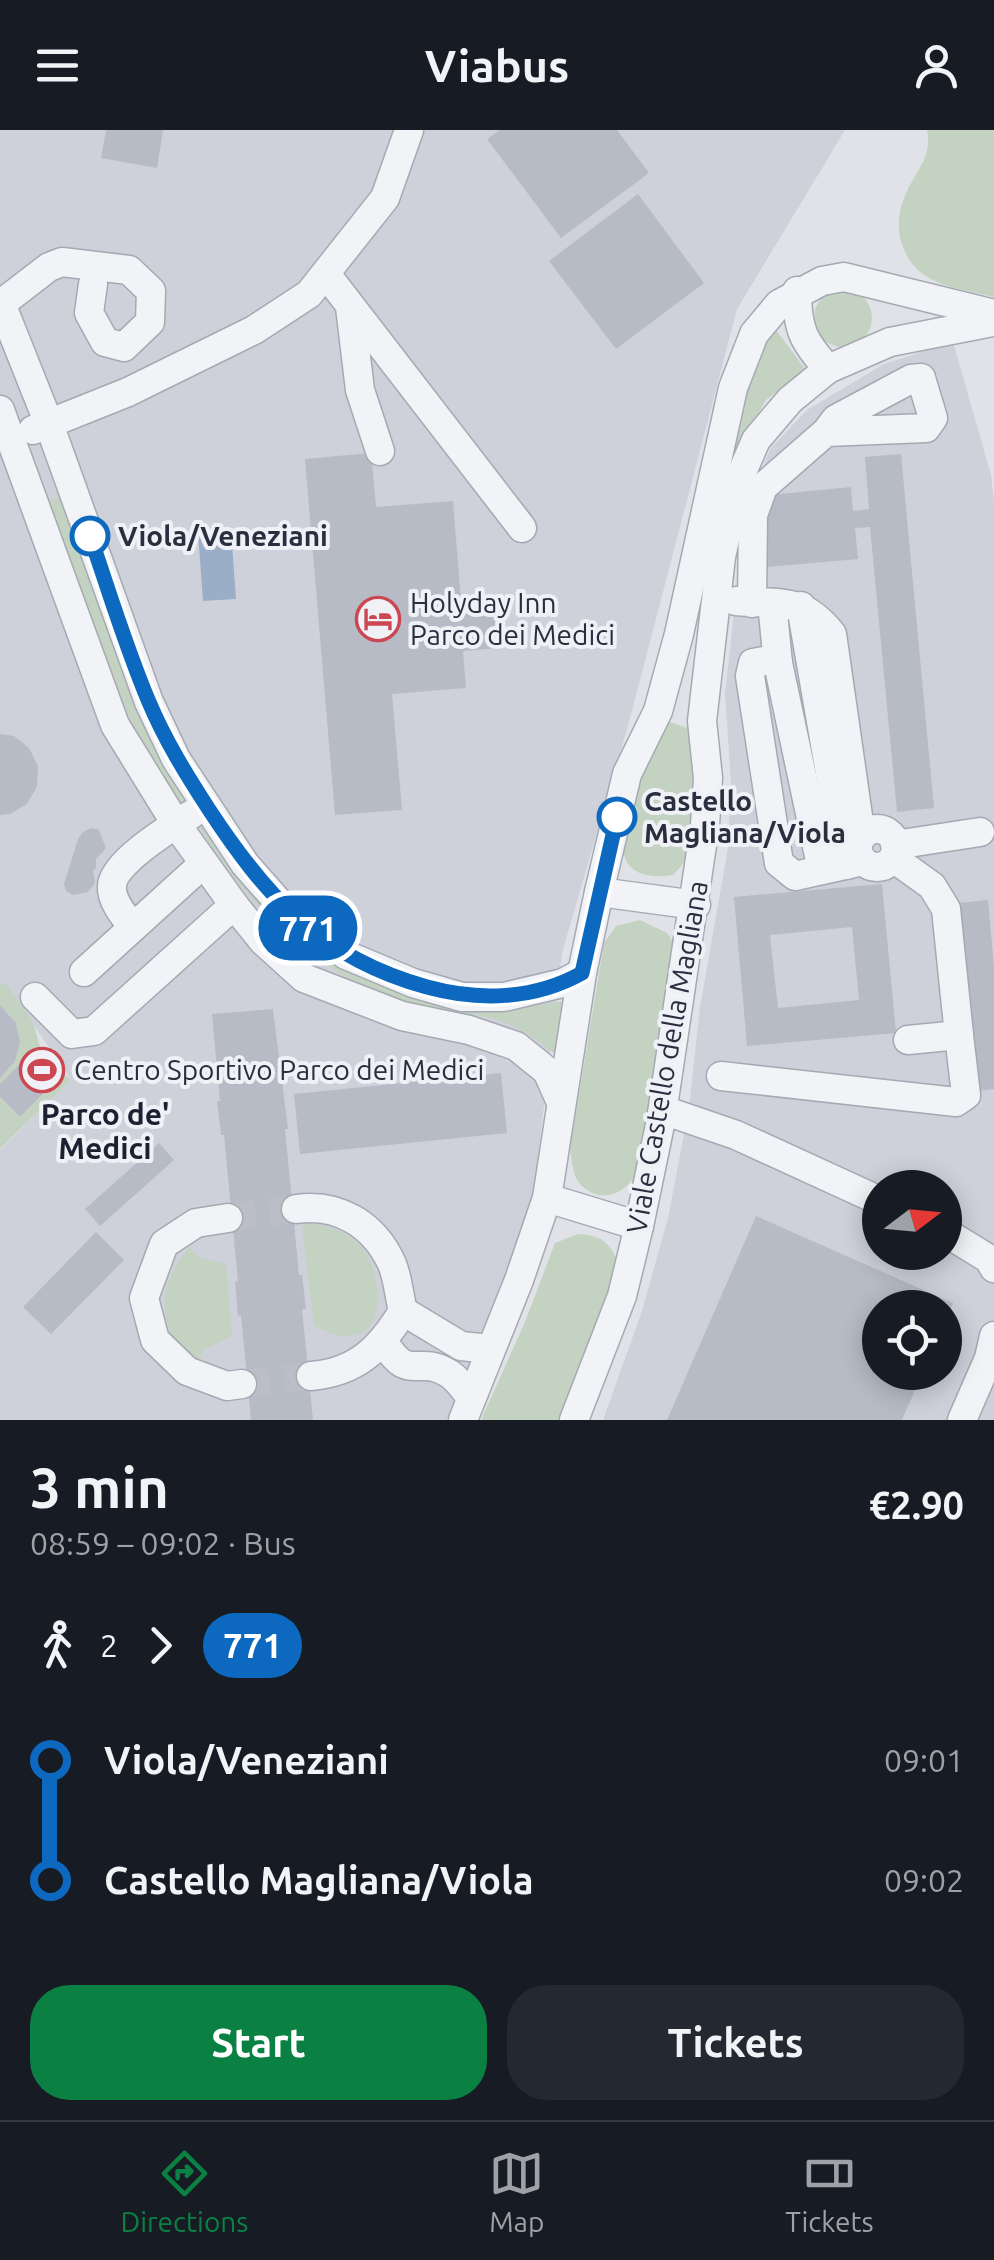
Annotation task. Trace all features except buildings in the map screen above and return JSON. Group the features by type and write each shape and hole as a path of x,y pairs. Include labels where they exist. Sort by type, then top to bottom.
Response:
{"street":[{"path":"11,438 128,392 254,330 309,294 384,198 409,130"},
{"path":"93,284 89,313 106,342 124,347 150,322 151,291 129,270 62,262 0,302 49,424 148,702 176,759 245,864 290,915 346,955 414,983 462,997 504,997 563,983 582,973"},
{"path":"326,274 522,528"},
{"path":"467,1409 519,1280 546,1198 582,973 627,774 658,711 680,634 732,388 754,334 779,304 822,281 844,277 994,318"},
{"path":"880,286 894,324 890,342"},
{"path":"798,292 797,318 803,338 828,369"},
{"path":"350,306 360,390 380,451"},
{"name":"Viale Castello della Magliana","path":"574,1420 622,1296 662,1110 696,906 708,778 702,721 716,600 737,484 756,440 790,400 828,369 890,342 994,318"},
{"path":"848,858 778,663 762,603 753,515 762,487 836,419 911,379 921,378 930,400"},
{"path":"0,410 115,726 203,864 263,941 304,978 402,1016 469,1030 516,1046 547,1071 560,1100"},
{"path":"716,600 801,606 848,858"},
{"path":"778,663 753,663 750,676 779,863 795,876 848,858 879,866 894,851 980,832"},
{"path":"133,928 120,911 112,887 117,870 206,804"},
{"path":"722,1076 956,1102 966,1095 946,909 932,886 894,851"},
{"path":"84,972 203,864"},
{"path":"599,892 696,906"},
{"path":"35,997 72,1034 94,1032 234,905"},
{"path":"908,1040 959,1036"},
{"path":"662,1110 736,1135 862,1192"},
{"path":"546,1198 639,1226"},
{"path":"296,1209 322,1207 361,1220 392,1264 403,1311 384,1342 367,1358 311,1376"},
{"path":"228,1218 196,1223 164,1244 144,1298 155,1340 187,1371 227,1386 242,1384"},
{"path":"962,1242 989,1259 994,1268"},
{"path":"403,1311 460,1346 490,1349"},
{"path":"962,1420 989,1358 994,1336"},
{"path":"384,1342 396,1362 410,1368 434,1366 451,1374 467,1409"}],"shaded area":[{"path":"0,130 845,130 737,309 629,722 562,953 532,1207 447,1420 0,1420 0,1150 71,1080 7,986 0,982"},
{"path":"953,342 991,475 994,1420 603,1420 642,1311 668,1218 689,1108 700,1007 728,848 731,782 725,693 745,515 770,449 807,410 884,364"}],"green space":[{"path":"927,130 994,130 994,297 928,278 909,260 903,247 899,232 901,210 926,153"},
{"path":"843,289 863,298 872,318 863,338 843,347 823,338 814,318 823,298"},
{"path":"776,330 806,370 766,400 728,467 757,347"},
{"path":"62,496 193,800 184,805 139,735 104,658 48,500"},
{"path":"666,721 688,728 699,776 690,856 673,875 643,874 627,863 622,843 625,818"},
{"path":"210,822 285,919 400,986 518,1009 562,1001 558,1057 501,1021 412,1006 339,973 285,933 261,909 200,828"},
{"path":"640,920 667,933 674,944 641,1166 625,1188 601,1195 580,1184 570,1149 604,943 616,926"},
{"name":"Centro Sportivo Parco dei Medici","path":"0,982 7,985 33,1022 43,1057 71,1080 0,1149 0,1097 20,1117 46,1091 20,1065 0,1084 0,1076 20,1042 16,1023 0,1005"},
{"path":"319,1224 351,1238 371,1265 377,1305 368,1328 358,1334 340,1336 314,1326 302,1225"},
{"path":"578,1234 605,1242 619,1266 564,1420 481,1420 555,1243"},
{"path":"189,1247 201,1258 226,1264 232,1336 203,1350 199,1359 177,1345 166,1315 169,1280"}],"water":[{"path":"231,529 236,599 203,601 198,532"}],"tunnel":[{"path":"228,1218 296,1209"},
{"path":"242,1384 311,1376"}],"bus line":[{"name":"771","path":"90,536 148,702 176,759 245,864 290,915 346,955 414,983 462,997 504,997 563,983 582,973 617,817"}],"place":[{"name":"Viola/Veneziani","path":"90,536"},
{"name":"Holyday Inn Parco dei Medici","path":"378,619"},
{"name":"Castello Magliana/Viola","path":"617,817"},
{"name":"Centro Sportivo Parco dei Medici","path":"42,1070"}],"district":[{"name":"Parco de' Medici","path":"105,1132"}]}
